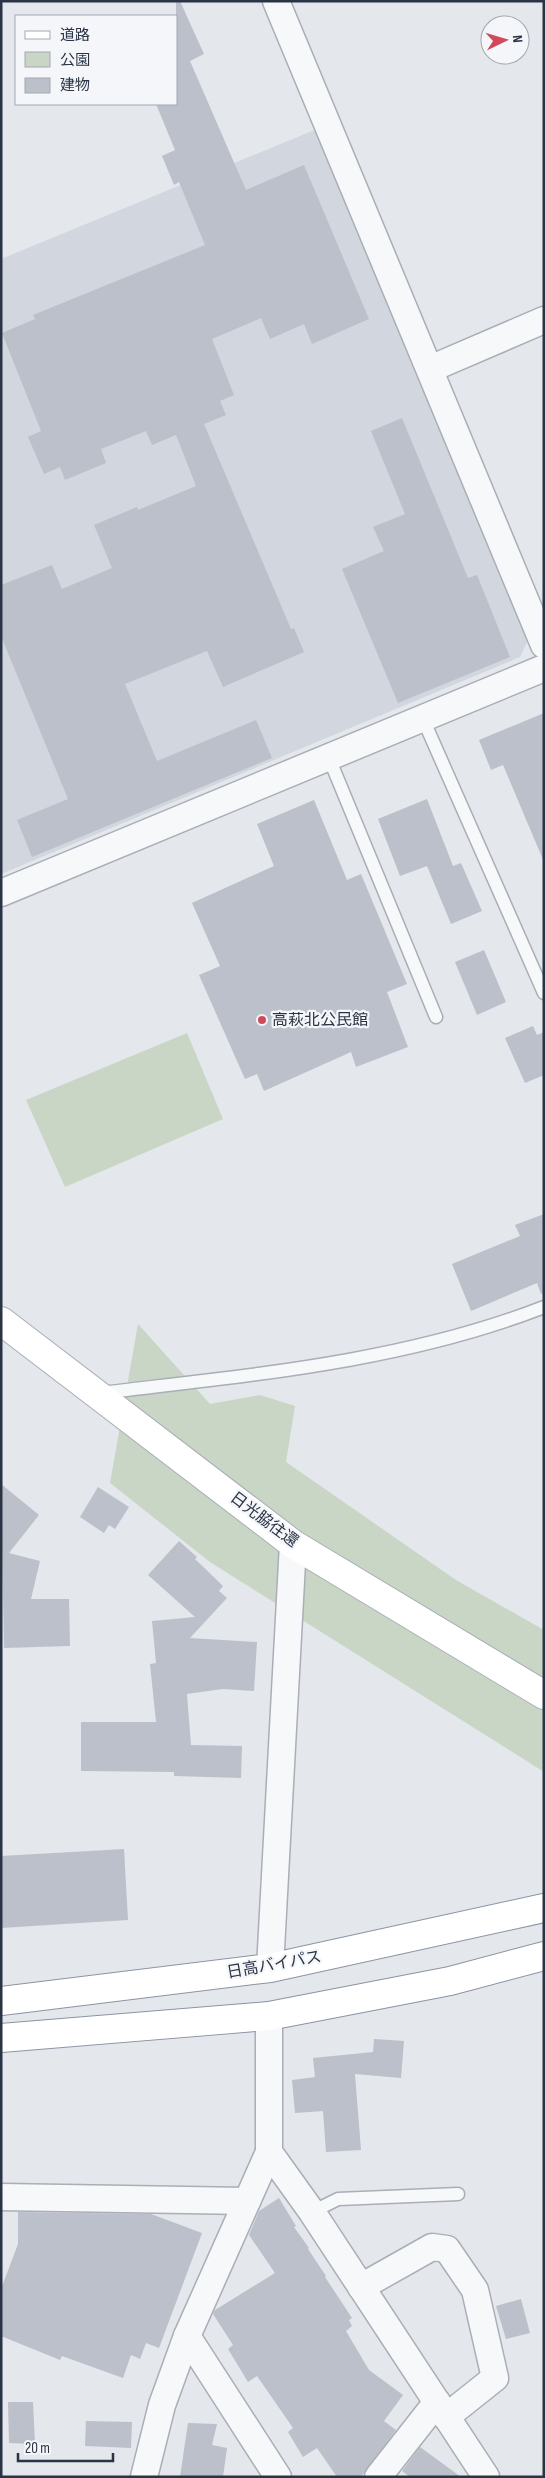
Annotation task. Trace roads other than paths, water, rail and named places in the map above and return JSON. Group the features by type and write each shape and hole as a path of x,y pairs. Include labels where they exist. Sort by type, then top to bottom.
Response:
{"main road":[{"name":"日光脇往還","path":"1,1321 294,1544 544,1695"},
{"name":"日高バイパス","path":"1,2001 270,1968 544,1908"},
{"path":"1,2038 268,2016 450,1981 544,1956"}],"street":[{"path":"276,1 544,645"},
{"path":"430,369 544,320"},
{"path":"1,893 544,668"},
{"path":"270,1968 294,1544"},
{"path":"144,2477 162,2405 186,2336 269,2152 268,2016"},
{"path":"269,2152 312,2212 486,2477"},
{"path":"1,2197 247,2201"},
{"path":"361,2286 432,2247 447,2249 475,2290 495,2378 442,2409 378,2477"},
{"path":"186,2336 278,2477"}],"lane":[{"path":"423,719 544,993"},
{"path":"329,758 436,1017"},
{"path":"98,1394 314,1368 493,1327 544,1307"},
{"path":"312,2212 338,2199 458,2194"}],"place":[{"name":"高萩北公民館","path":"262,1020"}]}
